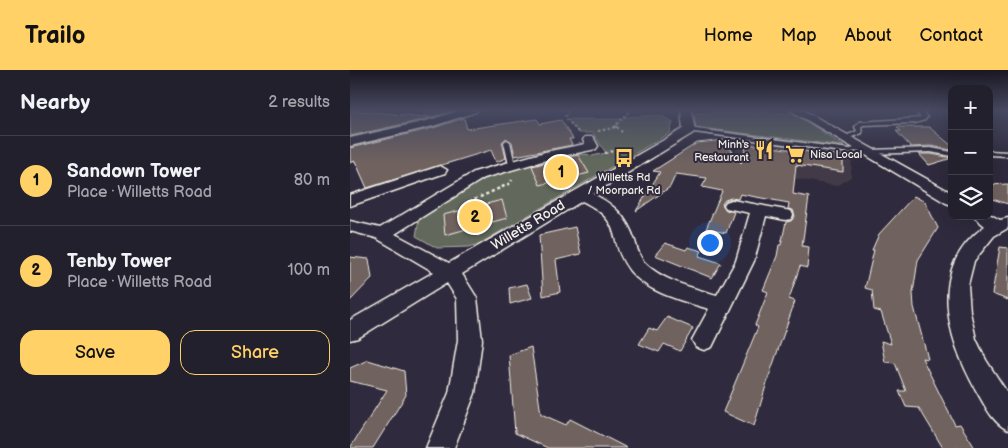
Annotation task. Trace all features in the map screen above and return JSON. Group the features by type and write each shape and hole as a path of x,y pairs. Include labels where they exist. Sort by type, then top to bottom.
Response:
{"street":[{"path":"350,142 413,128"},
{"path":"826,128 948,198"},
{"name":"Willetts Road","path":"350,331 690,130"},
{"path":"382,234 479,175 591,143"},
{"path":"350,201 376,191 420,185 440,170"},
{"path":"580,194 614,214 629,254 638,268 655,279 721,305"},
{"path":"732,205 785,215"},
{"path":"704,340 745,261 759,211"},
{"path":"995,222 964,261 957,297 962,326 973,361 1004,404"},
{"path":"350,226 382,234 450,272 467,298 470,340 462,393 440,448"}],"lane":[{"path":"844,138 858,134 860,132 858,128"},
{"path":"690,130 850,151 931,150 948,153"},
{"path":"507,142 512,165"},
{"path":"993,153 1008,154"}],"path":[{"path":"575,128 591,143"},
{"path":"617,128 622,132"},
{"path":"630,143 633,146"}],"shaded area":[{"path":"741,140 852,155 851,177 837,186 728,167"}],"green space":[{"path":"574,128 671,128 670,133 479,244 469,247 437,248 416,236 419,219 449,199 490,177 555,158 584,154 592,156 606,153 593,133 579,133"},
{"path":"700,128 816,128 844,146"}],"building":[{"path":"350,128 387,128 350,136"},
{"path":"433,128 566,128 573,139 569,139 572,145 515,156 512,142 506,138 502,142 506,158 496,162 491,150 367,188 355,161 350,163 350,148"},
{"path":"898,128 930,128 948,143 948,149 931,146 911,147 896,131 901,131"},
{"path":"724,140 741,163 747,144 843,156 843,172 796,165 793,194 809,197 802,246 809,247 807,268 800,266 789,299 795,301 754,426 723,412 758,327 755,325 768,292 763,290 777,256 779,245 781,245 786,222 791,221 795,216 793,210 788,209 789,203 740,194 738,199 731,198 725,200 722,204 726,210 734,212 726,233 706,229 722,191 702,187 707,178 676,174 670,187 636,211 660,172 653,171 697,143"},
{"path":"919,154 948,157 948,159 929,165"},
{"path":"578,155 589,173 540,185 532,166"},
{"path":"1008,184 1008,204 993,199 993,185"},
{"path":"914,196 925,202 938,228 918,260 913,293 914,307 928,359 922,358 955,425 960,424 975,448 943,448 919,408 906,407 899,391 906,391 895,363 885,362 881,341 891,344 881,312 874,310 872,290 865,288 874,250 872,250 879,234"},
{"path":"502,200 507,218 445,235 443,215"},
{"path":"575,227 581,254 556,260 560,292 543,296 539,235"},
{"path":"665,243 686,250 688,247 702,251 699,256 721,263 712,278 655,255"},
{"path":"1000,247 1008,248 1008,300 992,294"},
{"path":"350,257 369,259 372,278 350,301"},
{"path":"527,284 532,298 510,304 509,288"},
{"path":"667,317 693,328 680,351 664,344 659,352 639,344 649,328 657,331"},
{"path":"531,347 541,414 566,425 570,419 627,448 548,448 515,433 509,355"},
{"path":"368,360 404,371 406,395 373,448 350,448 387,390 350,381 350,368"}],"place":[{"name":"Minh's Restaurant","path":"764,150"},
{"name":"Nisa Local","path":"795,154"},
{"name":"Willetts Rd / Moorpark Rd","path":"624,158"},
{"name":"Sandown Tower","path":"561,172"},
{"name":"Tenby Tower","path":"475,217"}]}
